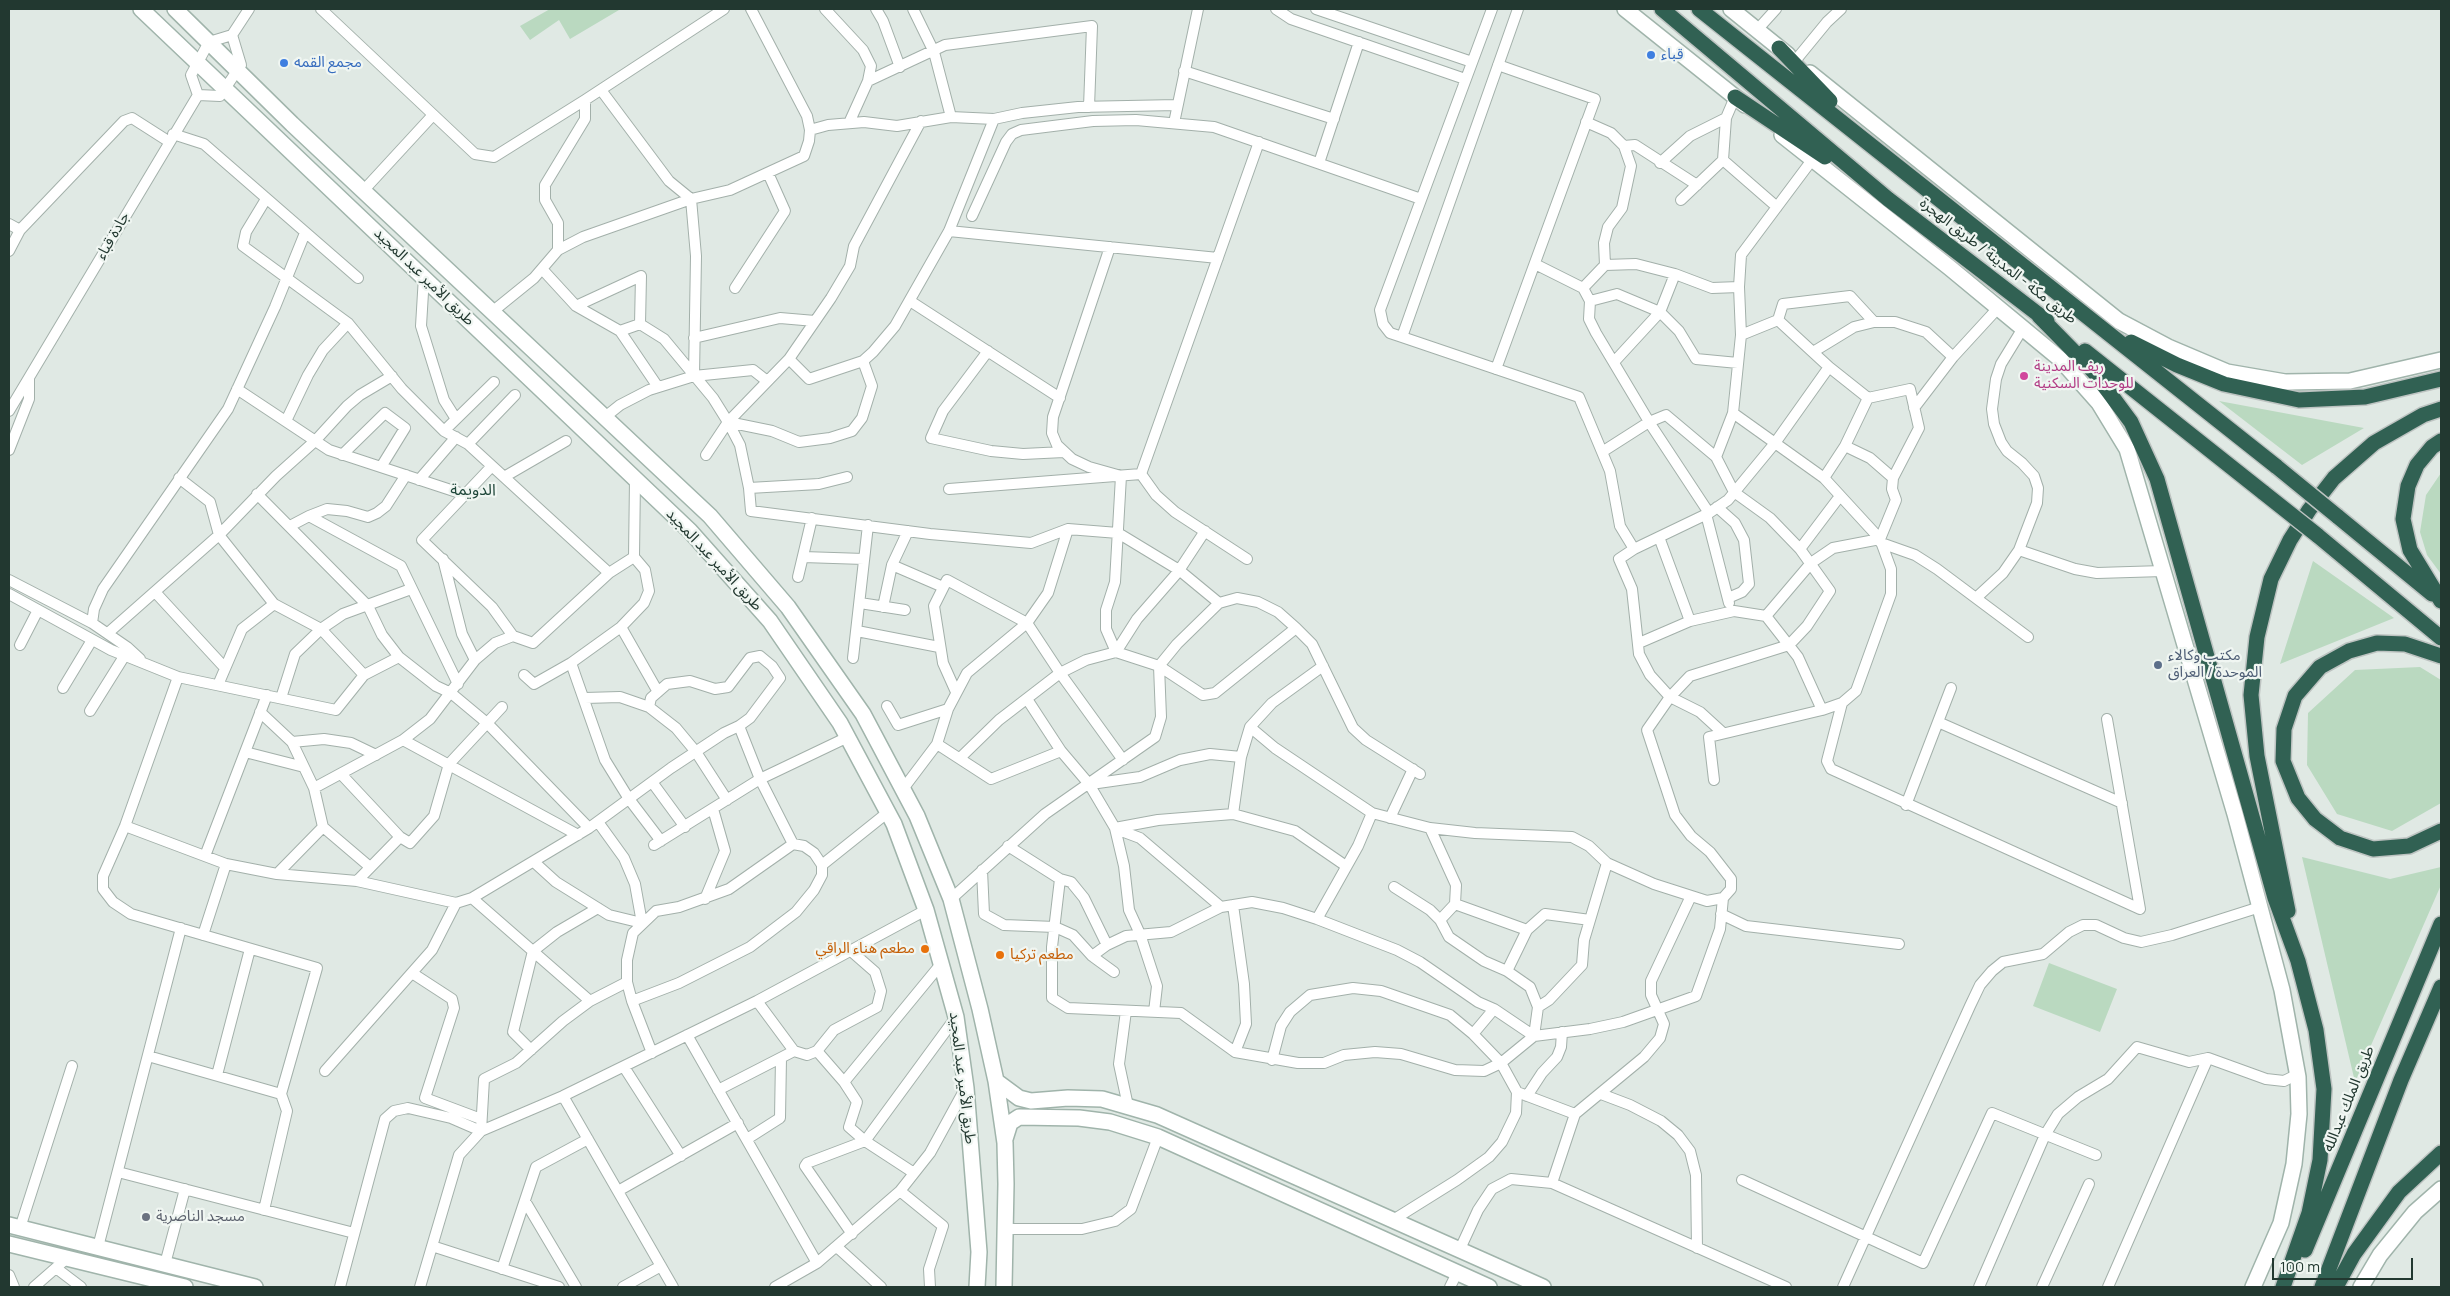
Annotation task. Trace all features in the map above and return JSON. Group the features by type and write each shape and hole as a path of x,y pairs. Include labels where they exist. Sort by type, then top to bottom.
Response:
{"highway":[{"name":"طريق مكة - المدينة / طريق الهجرة","path":"1662,9 1888,198 2317,535 2441,638"},
{"name":"طريق مكة - المدينة / طريق الهجرة","path":"1699,9 2277,467 2441,601"},
{"path":"1779,48 1867,141"},
{"path":"1735,97 1888,198"},
{"path":"2039,316 2094,372 2131,422 2157,479 2275,898 2298,960"},
{"path":"2101,327 2177,365 2224,384 2299,400 2365,397 2441,379"},
{"path":"2283,1287 2308,1213 2320,1160 2324,1089 2316,1030 2298,960 2257,756 2251,695 2257,637 2271,578 2299,525 2334,478 2374,443 2423,415 2441,409"},
{"path":"2441,441 2432,447 2416,465 2408,486 2404,519 2410,550 2441,601"},
{"path":"2441,656 2405,644 2377,643 2349,651 2320,667 2295,696 2284,729 2283,761 2298,798 2315,820 2340,838 2373,849 2409,846 2441,832"},
{"name":"طريق الملك عبدالله","path":"2288,1287 2316,1227 2441,924"},
{"path":"2322,1287 2402,1080 2441,987"},
{"path":"2336,1287 2354,1254 2399,1192 2441,1153"}],"main road":[{"name":"طريق الأمير عبد المجيد","path":"141,9 198,61 690,531 770,621 848,738 887,813 926,910 956,1017 966,1088 979,1252 978,1287"},
{"name":"طريق الأمير عبد المجيد","path":"176,9 243,78 710,516 788,607 863,714 917,816 951,899 980,1009 996,1081 1005,1143 1006,1229 1004,1287"},
{"path":"1625,9 2060,359 2099,402 2127,449 2260,907 2282,990 2298,1074 2299,1114 2294,1164 2281,1223 2253,1287"},
{"path":"1733,9 1795,61 2119,320 2168,347 2227,372 2285,382 2350,381 2441,360"},
{"path":"389,243 403,229"},
{"path":"996,1081 1019,1098 1031,1101 1068,1098 1102,1099 1157,1115 1543,1287"},
{"path":"1005,1143 1010,1123 1019,1118 1034,1116 1079,1118 1110,1122 1158,1137 1489,1287"},
{"path":"2361,1287 2380,1255 2415,1212 2441,1189"},
{"path":"14,1226 255,1287"},
{"path":"9,1244 61,1264 185,1287"}],"street":[{"path":"232,35 241,65 220,96 198,95 190,75 209,42 232,35 249,9"},
{"path":"321,9 474,154 494,157 586,100 724,9"},
{"path":"492,312 542,269 558,250 583,236 691,199 730,190 804,156 810,130 806,116 751,9"},
{"path":"826,9 864,50 871,66 868,81 849,123"},
{"path":"876,9 883,21 900,67"},
{"path":"913,9 934,52 951,117"},
{"path":"1174,122 1198,9"},
{"path":"1276,9 1292,19 1465,79"},
{"path":"1316,9 1472,62"},
{"path":"1492,9 1380,310 1383,324 1390,332 1402,338 1579,397 1610,471 1620,526 1634,549"},
{"path":"1402,338 1518,9"},
{"path":"1757,30 1776,9"},
{"path":"1795,61 1827,22 1841,9"},
{"path":"868,81 934,52 945,45 1092,26 1089,107"},
{"path":"1319,163 1359,42"},
{"path":"1496,369 1595,99 1498,65"},
{"path":"1184,70 1334,119"},
{"path":"601,90 669,181 691,199 696,256 694,376"},
{"name":"جادة قباء","path":"9,410 198,95"},
{"path":"1681,200 1723,160 1726,118 1735,97"},
{"path":"558,250 558,223 545,200 545,185 585,119 586,100"},
{"path":"810,130 849,123 864,122 897,126 951,117 994,120 1022,113 1089,107 1177,105"},
{"path":"363,191 433,115"},
{"path":"9,251 20,230 124,121 132,118 171,138 204,144 358,278"},
{"path":"1660,163 1690,136 1726,118"},
{"path":"789,359 809,379 863,361 895,326 949,231 994,120"},
{"path":"972,216 1006,142 1017,132 1093,121 1136,120 1214,127 1421,199"},
{"path":"706,455 728,422 789,359 815,321 850,266 854,246 921,121"},
{"path":"1586,122 1611,133 1624,146 1631,166 1622,208 1608,227 1604,243 1605,265"},
{"path":"1141,474 1259,142"},
{"path":"1624,146 1636,145 1660,163 1697,185"},
{"path":"1723,160 1777,207"},
{"path":"1716,457 1733,413 1741,335 1739,287 1741,255 1812,160"},
{"path":"735,288 785,211 768,173"},
{"path":"266,199 246,232 243,246 348,323 402,390 444,431 468,444 609,573"},
{"path":"9,224 20,230"},
{"path":"949,231 1218,258"},
{"path":"92,623 94,608 103,589 228,409 287,278 305,233"},
{"path":"1110,247 1053,417 1052,433 1057,445 1072,459 1089,467 1121,476"},
{"path":"1534,264 1583,288 1590,300 1588,319 1649,422 1711,511 1732,611"},
{"path":"1583,288 1605,265 1636,264 1675,274 1712,288 1739,287"},
{"path":"542,269 576,306 620,331 658,387"},
{"path":"1614,362 1660,312 1675,274"},
{"path":"424,276 421,326 444,400 456,419"},
{"path":"576,306 641,276 640,324"},
{"path":"1590,300 1618,294 1660,312 1679,331 1696,359 1738,363"},
{"path":"1778,320 1783,304 1850,296 1874,322"},
{"path":"910,301 1060,398"},
{"path":"1914,408 1953,356 1998,308"},
{"path":"694,338 780,318 815,321"},
{"path":"1741,335 1778,320"},
{"path":"1778,320 1829,367 1868,398"},
{"path":"1813,352 1854,327 1874,322 1895,322 1926,332 1953,356"},
{"path":"286,421 308,375 324,350 348,323"},
{"path":"620,331 640,324"},
{"path":"640,324 664,339 713,398 728,422 740,445 749,488 751,511 908,531 1030,543 1068,529 1118,534 1179,570 1219,603"},
{"path":"1976,598 2003,573 2019,550 2037,503 2038,488 2034,476 2022,463 2006,451 1994,424 1992,409 1996,379 2001,364 2023,328"},
{"path":"988,351 943,411 931,438 991,452 1023,454 1064,452"},
{"path":"728,422 772,431 799,442 830,438 852,431 862,418 872,386 863,361"},
{"path":"1723,733 1700,712 1670,697 1650,675 1639,654 1632,590 1619,559 1634,549 1711,511 1728,500 1774,443 1829,367"},
{"path":"604,417 620,405 658,387 694,376 754,370 767,381"},
{"path":"108,634 219,535 257,494 315,441 332,421 360,395 392,376"},
{"name":"جادة قباء","path":"9,450 29,399 29,377"},
{"path":"444,431 494,382"},
{"path":"237,389 329,450 466,495"},
{"path":"1868,398 1910,389 1919,428 1893,478 1892,489 1896,500 1880,541"},
{"path":"468,444 515,395"},
{"path":"1824,478 1845,446 1868,398"},
{"path":"342,454 385,413 405,428 381,467"},
{"path":"1714,780 1709,737 1822,710 1842,703 1856,691 1891,594 1891,569 1880,541 1824,478 1733,413"},
{"path":"1060,880 1052,947 1052,998 1068,1008 1181,1013 1236,1052 1272,1060 1324,1063 1344,1055 1375,1052 1401,1054 1455,1070 1484,1071 1501,1063 1534,1036 1590,1030 1623,1022 1696,996 1720,928 1723,898 1731,888 1731,879 1710,852 1691,836 1675,815 1647,730 1670,697 1690,676 1789,645 1807,626 1830,591 1811,562 1770,518 1734,492 1716,457 1666,415 1649,422 1602,452"},
{"path":"420,480 456,437"},
{"path":"504,477 566,440"},
{"path":"1845,446 1870,458 1893,478"},
{"path":"492,466 422,540 492,607 513,636 533,643 609,573 634,558"},
{"path":"949,489 1141,474"},
{"path":"1141,474 1156,494 1175,512 1247,559"},
{"path":"290,526 309,516 327,510 347,511 368,517 386,506 406,475"},
{"path":"1116,652 1106,629 1106,610 1115,582 1121,476"},
{"path":"749,488 819,484 847,477"},
{"path":"179,478 210,502 219,535 274,604 320,629 364,675"},
{"path":"524,675 534,684 571,663 621,627 644,603 649,591 645,570 634,558 636,479"},
{"path":"257,494 368,606 382,635 399,657 436,686 451,693 487,723 589,828"},
{"path":"1800,549 1840,496"},
{"path":"1711,511 1735,523 1744,540 1749,584 1742,592 1728,598"},
{"path":"309,516 401,566 458,684"},
{"path":"798,577 812,518"},
{"path":"853,658 868,525"},
{"path":"903,789 937,744 948,709 966,673 1027,623 1048,593 1068,529"},
{"path":"883,606 892,565 908,531"},
{"path":"1116,652 1137,619 1179,570 1205,531"},
{"path":"1659,537 1690,621"},
{"path":"1766,616 1811,562 1833,548 1880,541 1915,555 2028,637"},
{"path":"2019,550 2075,569 2096,573 2163,570"},
{"path":"803,556 864,559"},
{"path":"443,560 462,634 475,660"},
{"path":"892,565 943,588"},
{"path":"9,580 92,623 146,664"},
{"path":"956,692 942,663 934,606 947,580 1027,623 1060,673 1123,760"},
{"path":"281,698 295,654 320,629 343,614 411,589"},
{"path":"155,592 226,668"},
{"path":"9,594 92,640 125,656 178,677 336,710 364,675 399,657"},
{"path":"951,899 1045,814 1155,737 1162,717 1158,666 1177,644 1219,603 1238,598 1258,602 1278,612 1296,628 1312,644 1353,728 1366,740 1416,771 1390,818"},
{"path":"860,603 905,610"},
{"path":"218,685 242,629 274,604"},
{"path":"20,645 38,610"},
{"path":"1639,643 1690,621 1732,611 1766,616 1798,656 1822,710"},
{"path":"621,627 658,692"},
{"path":"960,758 1000,720 1060,673 1086,660 1116,652 1158,666 1202,695 1215,693 1296,628"},
{"path":"857,631 939,647"},
{"path":"314,788 403,740 430,719 475,660 495,643 513,636"},
{"path":"63,688 92,640"},
{"path":"90,711 125,656"},
{"path":"125,826 226,864 277,874 357,881 456,903 472,898 578,835 724,733 739,726 750,718 780,678 772,666 760,656 750,658 728,687 714,689 690,681 667,684 651,698 649,706"},
{"path":"571,663 585,698 596,737 605,760 657,843 760,779 848,738"},
{"path":"1233,814 1241,757 1250,728 1272,703 1323,666"},
{"path":"178,677 125,826 103,876 103,889 113,902 131,914 317,968 282,1094 287,1111 264,1210"},
{"path":"1906,805 1951,688"},
{"path":"205,856 267,695"},
{"path":"585,698 620,697 649,706 676,728 696,752 727,800"},
{"path":"1027,699 1062,751 1089,784 1116,828 1124,866 1129,910 1140,934 1156,986 1154,1012"},
{"path":"1842,703 1827,761 1831,769 1906,805 2140,909 2108,719"},
{"path":"887,706 898,725 948,709"},
{"path":"341,774 400,837 410,844 434,816 449,764 502,707"},
{"path":"260,712 292,742 314,788 323,827 370,867"},
{"path":"1938,722 2122,803"},
{"path":"739,726 760,779 793,844"},
{"path":"1250,728 1275,748 1372,813 1430,828 1475,833 1572,837 1588,846 1607,863 1654,884 1707,901 1723,898"},
{"path":"292,742 324,738 351,744 376,755"},
{"path":"403,740 578,835"},
{"path":"937,744 991,779 1062,751"},
{"path":"245,752 304,767"},
{"path":"1089,784 1140,777 1180,760 1210,754 1241,757"},
{"path":"652,782 684,827"},
{"path":"705,899 725,851 713,809"},
{"path":"822,865 887,813"},
{"path":"1317,919 1372,813"},
{"path":"1116,828 1158,820 1233,814 1295,831 1346,866"},
{"path":"598,822 624,858 635,884 642,923"},
{"path":"277,874 323,827"},
{"path":"1116,828 1140,838 1221,907"},
{"path":"1430,828 1456,885 1455,904 1440,920"},
{"path":"357,881 400,837"},
{"path":"632,1001 680,983 750,947 796,912 814,890 822,875 822,865 814,853 804,846 793,844 729,889 705,899 656,912 633,933 627,960 627,982 632,1001 652,1053"},
{"path":"1008,846 1060,880 1071,882 1084,898 1107,945"},
{"path":"534,862 556,882 609,915 642,923"},
{"path":"1538,1007 1549,1000 1582,965 1584,940 1607,863"},
{"path":"203,935 226,864"},
{"path":"982,870 984,914 1004,925 1054,927 1073,935 1092,956 1114,972"},
{"path":"1394,887 1430,910 1440,920 1449,937 1484,961 1507,972 1530,987 1538,1007 1534,1036"},
{"path":"1552,1183 1575,1114 1644,1057 1660,1038 1664,1024 1651,995 1651,982 1691,896"},
{"path":"472,898 590,1001"},
{"path":"1092,956 1107,945 1140,934 1171,932 1221,907 1252,902 1283,908 1317,919 1364,936 1420,962 1478,1002 1494,1009 1534,1036"},
{"path":"325,1071 432,950 456,903"},
{"path":"1455,904 1527,930"},
{"path":"1233,905 1244,984 1246,1024 1236,1052"},
{"path":"1844,1287 1980,985 1992,971 2004,962 2043,954 2069,932 2083,925 2096,925 2124,938 2141,942 2172,935 2260,907"},
{"path":"531,1050 513,1032 533,951 557,932 598,908"},
{"path":"420,1287 459,1155 482,1131 564,1096 758,1001 926,910"},
{"path":"1507,972 1527,930 1545,914 1590,920"},
{"path":"1721,914 1746,926 1899,944"},
{"path":"98,1247 181,928"},
{"path":"217,1075 250,949"},
{"path":"758,1001 794,1051 807,1056 817,1051 834,1030 877,1007 881,991 875,972 851,951"},
{"path":"844,1082 941,964"},
{"path":"412,973 452,999 454,1008 425,1098 481,1119"},
{"path":"482,1131 484,1079 516,1063 563,1021 590,1001 627,982"},
{"path":"1272,1060 1281,1026 1290,1012 1310,995 1324,991 1353,988 1381,991 1450,1015 1473,1034 1501,1063 1522,1094 1575,1114"},
{"path":"1473,1034 1494,1009"},
{"path":"1126,1011 1119,1064 1128,1106"},
{"path":"852,1234 805,1166 807,1162 864,1141 956,1017"},
{"path":"1393,1220 1424,1202 1489,1157 1502,1142 1516,1114 1522,1094 1557,1057 1561,1047 1562,1032"},
{"path":"687,1035 817,1263"},
{"path":"1979,1287 2045,1135 2058,1114 2078,1097 2108,1079 2137,1047 2189,1062 2208,1058 2266,1079 2284,1081 2298,1074"},
{"path":"718,1090 794,1051"},
{"path":"817,1051 844,1082 857,1102 849,1127 864,1141 914,1172"},
{"path":"148,1056 282,1094"},
{"path":"747,1139 780,1118 781,1058"},
{"path":"2108,1287 2208,1058"},
{"path":"14,1226 72,1066"},
{"path":"624,1067 681,1156"},
{"path":"775,1287 817,1263 900,1191 930,1153 966,1088"},
{"path":"1601,1094 1630,1105 1661,1121 1678,1135 1690,1151 1696,1175 1697,1248"},
{"path":"564,1096 673,1287"},
{"path":"340,1287 385,1119 394,1111 408,1108 428,1111 482,1131"},
{"path":"1742,1180 1923,1263 1992,1113 2096,1154"},
{"path":"618,1191 738,1123"},
{"path":"1006,1229 1082,1228 1116,1221 1131,1209 1158,1137"},
{"path":"502,1269 536,1167 588,1139"},
{"path":"118,1172 354,1232"},
{"path":"1460,1249 1478,1210 1492,1189 1511,1179 1552,1183 1786,1287"},
{"path":"2042,1287 2089,1184"},
{"path":"165,1264 185,1189"},
{"path":"900,1191 944,1226 929,1269 930,1287"},
{"path":"525,1202 576,1287"},
{"path":"432,1246 559,1287"},
{"path":"837,1247 881,1287"},
{"path":"34,1287 61,1264 81,1287"},
{"path":"623,1287 661,1266"},
{"path":"1450,1287 1457,1273"},
{"path":"9,1275 14,1287"}],"green space":[{"path":"550,9 619,10 570,39 559,20 530,40 520,26"},
{"path":"2219,401 2364,428 2302,465"},
{"path":"2441,473 2441,574 2427,555 2420,532 2426,495"},
{"path":"2313,561 2394,618 2280,664"},
{"path":"2420,667 2441,680 2441,803 2392,831 2337,814 2307,765 2308,713 2355,670"},
{"path":"2302,857 2390,879 2441,867 2441,885 2355,1082"},
{"path":"2049,963 2117,989 2100,1032 2033,1006"}],"place":[{"name":"قباء","path":"1651,55"},
{"name":"مجمع القمه","path":"284,63"},
{"name":"ريف المدينة للوحدات السكنية","path":"2024,376"},
{"name":"مكتب وكالاء الموحدة / العراق","path":"2158,665"},
{"name":"مطعم هناء الراقي","path":"925,949"},
{"name":"مطعم تركيا","path":"1000,955"},
{"name":"مسجد الناصرية","path":"146,1217"}],"district":[{"name":"الدويمة","path":"473,491"}]}
